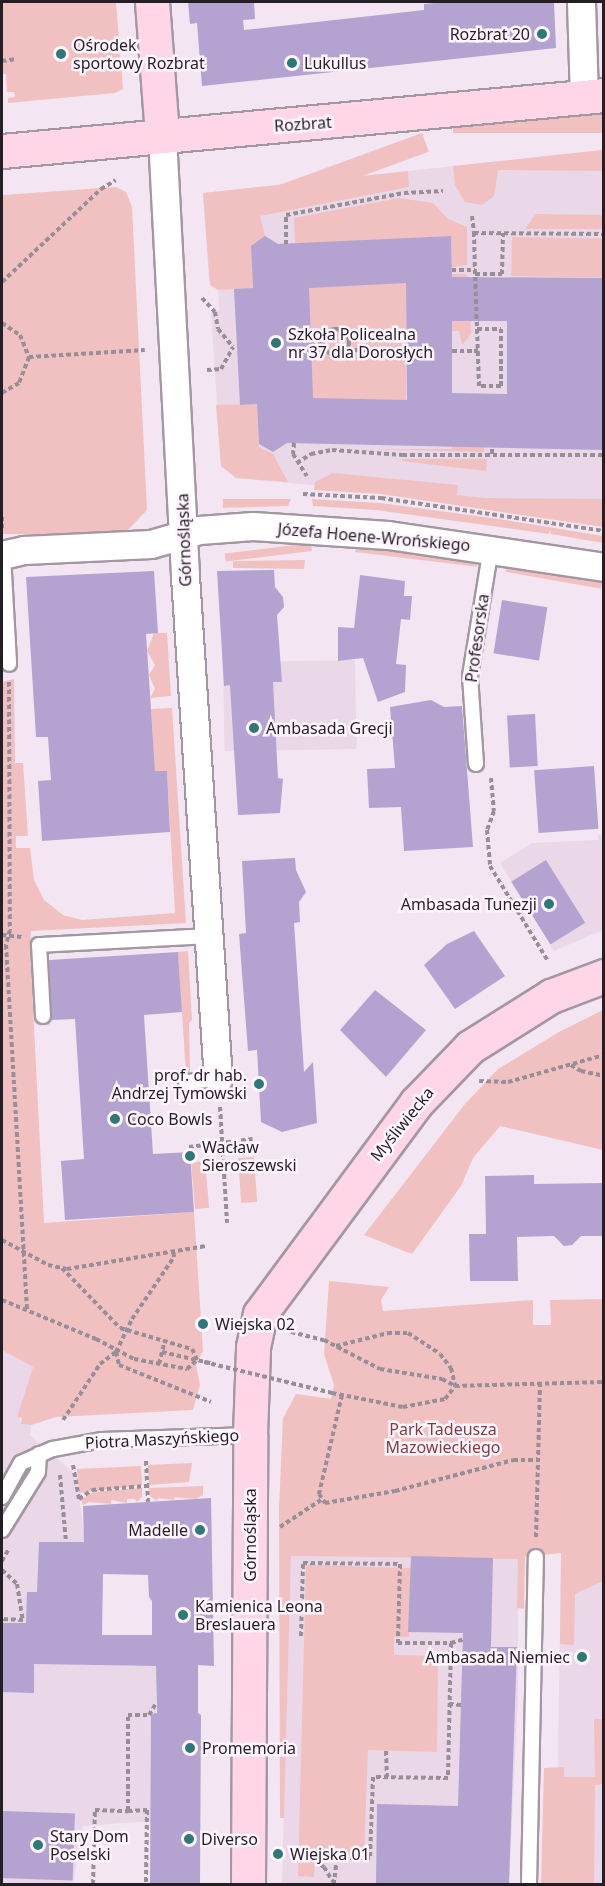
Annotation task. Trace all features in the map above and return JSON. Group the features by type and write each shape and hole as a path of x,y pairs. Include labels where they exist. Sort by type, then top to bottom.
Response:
{"street":[{"name":"Górnośląska","path":"152,2 219,1092"},
{"path":"580,2 594,96"},
{"name":"Rozbrat","path":"2,150 594,96"},
{"name":"Józefa Hoene-Wrońskiego","path":"2,555 24,550 151,544 183,534 216,528 301,527 491,548 603,567"},
{"name":"Myśliwiecka","path":"254,1330 267,1302 416,1103 470,1047 551,996 603,976"},
{"name":"Górnośląska","path":"248,1884 250,1435 254,1330"}],"lane":[{"name":"Profesorska","path":"476,764 471,676 491,548"},
{"path":"2,555 9,664"},
{"path":"43,1016 39,945 208,936"},
{"path":"186,1082 219,1092"},
{"name":"Piotra Maszyńskiego","path":"2,1497 21,1463 39,1454 102,1440 250,1435"},
{"path":"2,1530 38,1472 39,1454"},
{"path":"529,1884 536,1557"}],"path":[{"path":"2,61 17,59"},
{"path":"2,282 101,189 116,180"},
{"path":"286,244 286,216 404,193 443,191"},
{"path":"472,216 479,386 501,386 501,329 477,329"},
{"path":"474,233 603,234"},
{"path":"452,270 502,274 502,233"},
{"path":"202,298 215,312 218,329 235,347 221,369 207,370"},
{"path":"2,323 20,334 29,357 19,383 2,393"},
{"path":"325,330 346,330 348,350 347,354 326,354 325,330"},
{"path":"311,344 324,344"},
{"path":"29,357 145,350"},
{"path":"348,350 407,350"},
{"path":"452,351 478,351"},
{"path":"294,443 297,463 307,476"},
{"path":"492,449 492,456"},
{"path":"297,463 311,454 332,450 492,456 603,454"},
{"path":"303,494 381,498 603,531"},
{"path":"2,517 2,524"},
{"path":"9,664 10,930 6,945 26,1250 27,1311"},
{"path":"2,771 9,768"},
{"path":"490,772 494,811 488,830 490,866 548,961"},
{"path":"476,1081 501,1084 603,1055"},
{"path":"571,1064 580,1071 603,1076"},
{"path":"219,1092 227,1223"},
{"path":"189,1147 253,1139"},
{"path":"2,1240 26,1250 48,1265 62,1268 206,1245"},
{"path":"63,1420 100,1364 116,1352 174,1257 173,1250"},
{"path":"62,1268 120,1328 139,1331 192,1349 197,1360"},
{"path":"2,1300 96,1339 116,1352 134,1359 188,1368 197,1360"},
{"path":"291,1332 336,1346 380,1369 442,1379 455,1386 603,1382"},
{"path":"336,1346 388,1333 408,1333 440,1354 451,1368 455,1386"},
{"path":"159,1364 165,1340"},
{"path":"116,1352 119,1365 211,1402"},
{"path":"162,1352 214,1365"},
{"path":"197,1360 332,1393 409,1406 444,1399 455,1386"},
{"path":"536,1557 540,1385"},
{"path":"284,1524 321,1500 342,1395"},
{"path":"321,1500 331,1503 513,1460 538,1460"},
{"path":"146,1461 148,1502"},
{"path":"72,1464 79,1499 92,1490 147,1486"},
{"path":"64,1486 66,1542"},
{"path":"300,1636 303,1563 400,1564 398,1643 451,1643 465,1639"},
{"path":"2,1570 17,1584 23,1620 2,1619"},
{"path":"334,1884 337,1858 370,1858 373,1777 448,1778 451,1643"},
{"path":"449,1704 461,1705"},
{"path":"128,1811 128,1714 149,1714 155,1705"},
{"path":"386,1751 387,1777"},
{"path":"93,1884 94,1810 147,1810 146,1884"},
{"path":"315,1861 324,1867 334,1884"}],"shaded area":[{"path":"603,150 603,518 510,503 236,478 221,466 211,312 219,311 218,290 209,281 203,193"},
{"path":"355,660 357,749 225,751 223,662"},
{"path":"598,835 603,835 603,930 554,951 500,863 532,843 598,840"},
{"path":"2,1350 33,1367 18,1415 21,1424 31,1425 30,1435 77,1476 84,1535 80,1665 156,1666 156,1713 151,1717 152,1821 83,1826 73,1884 2,1884"},
{"name":"Ambasada Niemiec","path":"603,1438 603,1884 556,1884 563,1439"},
{"path":"291,1556 518,1559 518,1697 509,1884 282,1884"}],"green space":[{"name":"Ośrodek sportowy Rozbrat","path":"2,2 116,2 123,89 115,93 8,103 8,98 15,97 14,92 7,92 6,74 2,74"},
{"path":"453,114 603,114 603,133 453,133"},
{"path":"422,133 429,152 244,219 237,200"},
{"path":"603,150 603,171 498,170 494,196 482,205 465,202 455,185 453,166"},
{"path":"408,171 409,187 260,216 265,236 251,246 253,288 218,290 210,285 203,193"},
{"path":"116,187 126,192 132,207 147,510 127,531 112,534 2,534 3,195"},
{"path":"399,198 433,203 448,219 467,227 467,265 452,267 451,236 295,244 294,218"},
{"path":"536,214 603,215 603,229 525,229"},
{"path":"512,237 603,239 602,278 511,276"},
{"path":"452,274 465,274 469,278 471,334 462,345 459,331 452,331"},
{"path":"309,283 406,283 406,400 309,400"},
{"path":"257,404 259,447 273,454 288,482 236,478 221,466 216,405"},
{"path":"452,425 484,425 484,452 374,449 452,449"},
{"path":"402,459 487,459 486,471 402,461"},
{"path":"333,473 458,485 457,495 485,498 603,499 603,527 381,494 314,490 315,482"},
{"path":"223,499 291,499 288,506 223,508"},
{"path":"312,499 380,503 499,519 603,536 603,543 551,534 550,530 549,534 376,510 313,506"},
{"path":"311,543 312,551 226,562 225,554"},
{"path":"356,546 477,561 476,567 355,552"},
{"path":"305,560 304,569 233,568 233,561"},
{"path":"507,564 603,581 601,589 506,572"},
{"path":"154,633 167,633 171,696 150,698 155,689 149,675 155,665 147,651"},
{"path":"14,679 15,763 23,763 28,836 16,836 16,848 30,848 34,880 44,900 63,915 82,920 175,913 167,771 155,771 151,709 172,708 186,923 31,931 30,948 44,1223 194,1212 203,1351 196,1365 200,1385 193,1410 56,1417 31,1425 21,1424 22,1418 17,1417 33,1367 2,1350 2,682"},
{"path":"188,951 192,1020 189,1023 190,1072 186,1074 178,952"},
{"path":"603,1010 603,1150 500,1126 473,1158 461,1186 412,1254 364,1235 465,1104 498,1069 559,1032"},
{"path":"254,1157 257,1202 241,1203 238,1158"},
{"path":"205,1161 209,1208 195,1209 191,1162"},
{"name":"Park Tadeusza Mazowieckiego","path":"329,1281 389,1287 381,1300 383,1311 533,1300 533,1325 551,1325 550,1300 603,1299 603,1581 575,1594 574,1645 560,1644 561,1553 525,1557 524,1609 517,1608 518,1559 291,1556 284,1818 280,1818 279,1507 283,1418 296,1394 331,1399 334,1385 324,1354"},
{"path":"192,1463 189,1482 149,1485 148,1465"},
{"path":"141,1466 142,1485 79,1493 77,1469"},
{"path":"203,1486 203,1495 196,1499 174,1497 174,1500 158,1498 157,1501 150,1496 149,1488"},
{"path":"142,1488 142,1497 137,1502 135,1499 127,1499 127,1503 111,1500 111,1504 89,1502 83,1505 81,1500 93,1492"},
{"path":"306,1565 411,1568 409,1637 394,1637 394,1655 438,1656 437,1752 368,1750 364,1856 315,1855 314,1877 298,1876"},
{"path":"594,1719 604,1719 603,1784 595,1785 594,1884 541,1884 544,1768 564,1767 564,1777 595,1777"}],"building":[{"path":"188,2 254,2 255,19 243,20 244,30 424,10 424,4 444,2 554,2 556,48 202,86 197,23 190,24"},
{"path":"265,236 278,244 451,236 452,277 603,278 603,450 287,443 273,452 259,444 257,404 240,405 234,289 253,288 251,246","holes":["406,283 407,400 313,398 309,288","452,321 507,321 507,394 452,393"]},
{"path":"274,570 275,587 283,597 284,607 277,615 282,682 273,682 278,778 283,779 280,813 238,815 230,685 224,686 217,571"},
{"path":"154,571 158,633 146,634 155,771 167,771 170,832 42,841 38,781 51,780 48,737 36,737 26,577"},
{"path":"360,575 405,581 404,596 412,596 410,620 401,619 396,664 406,665 405,692 378,702 363,658 338,661 338,627 354,628"},
{"path":"502,600 547,607 539,661 494,653"},
{"path":"431,700 444,707 462,706 473,847 404,851 401,807 369,808 367,769 395,768 390,707"},
{"path":"535,714 538,766 510,767 507,715"},
{"path":"594,766 598,829 539,833 534,770"},
{"path":"295,858 296,870 306,892 299,902 300,922 294,923 304,1072 313,1062 317,1123 282,1132 261,1122 257,1050 248,1051 239,934 246,933 242,861"},
{"name":"Ambasada Tunezji","path":"546,860 585,923 550,944 511,882"},
{"path":"474,931 505,976 455,1009 424,965 447,944"},
{"path":"178,952 182,1012 144,1015 153,1154 190,1152 194,1212 65,1220 61,1161 84,1159 75,1019 52,1020 49,960"},
{"path":"375,990 426,1030 386,1077 340,1030"},
{"path":"534,1175 534,1184 603,1183 603,1236 581,1236 572,1245 564,1246 554,1236 517,1237 518,1281 470,1281 469,1234 486,1234 485,1176"},
{"path":"211,1498 214,1666 198,1665 198,1713 201,1715 200,1884 150,1884 151,1714 157,1713 156,1666 34,1664 34,1693 2,1692 2,1623 26,1623 27,1592 37,1592 39,1542 84,1542 83,1506","holes":["103,1574 148,1575 149,1597 152,1601 152,1635 102,1635"]},
{"path":"411,1556 493,1558 491,1647 517,1647 509,1884 376,1884 377,1804 458,1806 463,1633 408,1632"},
{"name":"Stary Dom Poselski","path":"2,1811 75,1814 73,1881 2,1878"}],"place":[{"name":"Rozbrat 20","path":"542,34"},
{"name":"Ośrodek sportowy Rozbrat","path":"61,54"},
{"name":"Lukullus","path":"292,63"},
{"name":"Szkoła Policealna nr 37 dla Dorosłych","path":"276,343"},
{"name":"Ambasada Grecji","path":"254,728"},
{"name":"Ambasada Tunezji","path":"549,904"},
{"name":"prof. dr hab. Andrzej Tymowski","path":"259,1084"},
{"name":"Coco Bowls","path":"115,1119"},
{"name":"Wacław Sieroszewski","path":"190,1156"},
{"name":"Wiejska 02","path":"203,1324"},
{"name":"Madelle","path":"200,1530"},
{"name":"Kamienica Leona Breslauera","path":"183,1615"},
{"name":"Ambasada Niemiec","path":"582,1657"},
{"name":"Promemoria","path":"190,1748"},
{"name":"Diverso","path":"189,1839"},
{"name":"Stary Dom Poselski","path":"38,1845"},
{"name":"Wiejska 01","path":"278,1854"}]}
